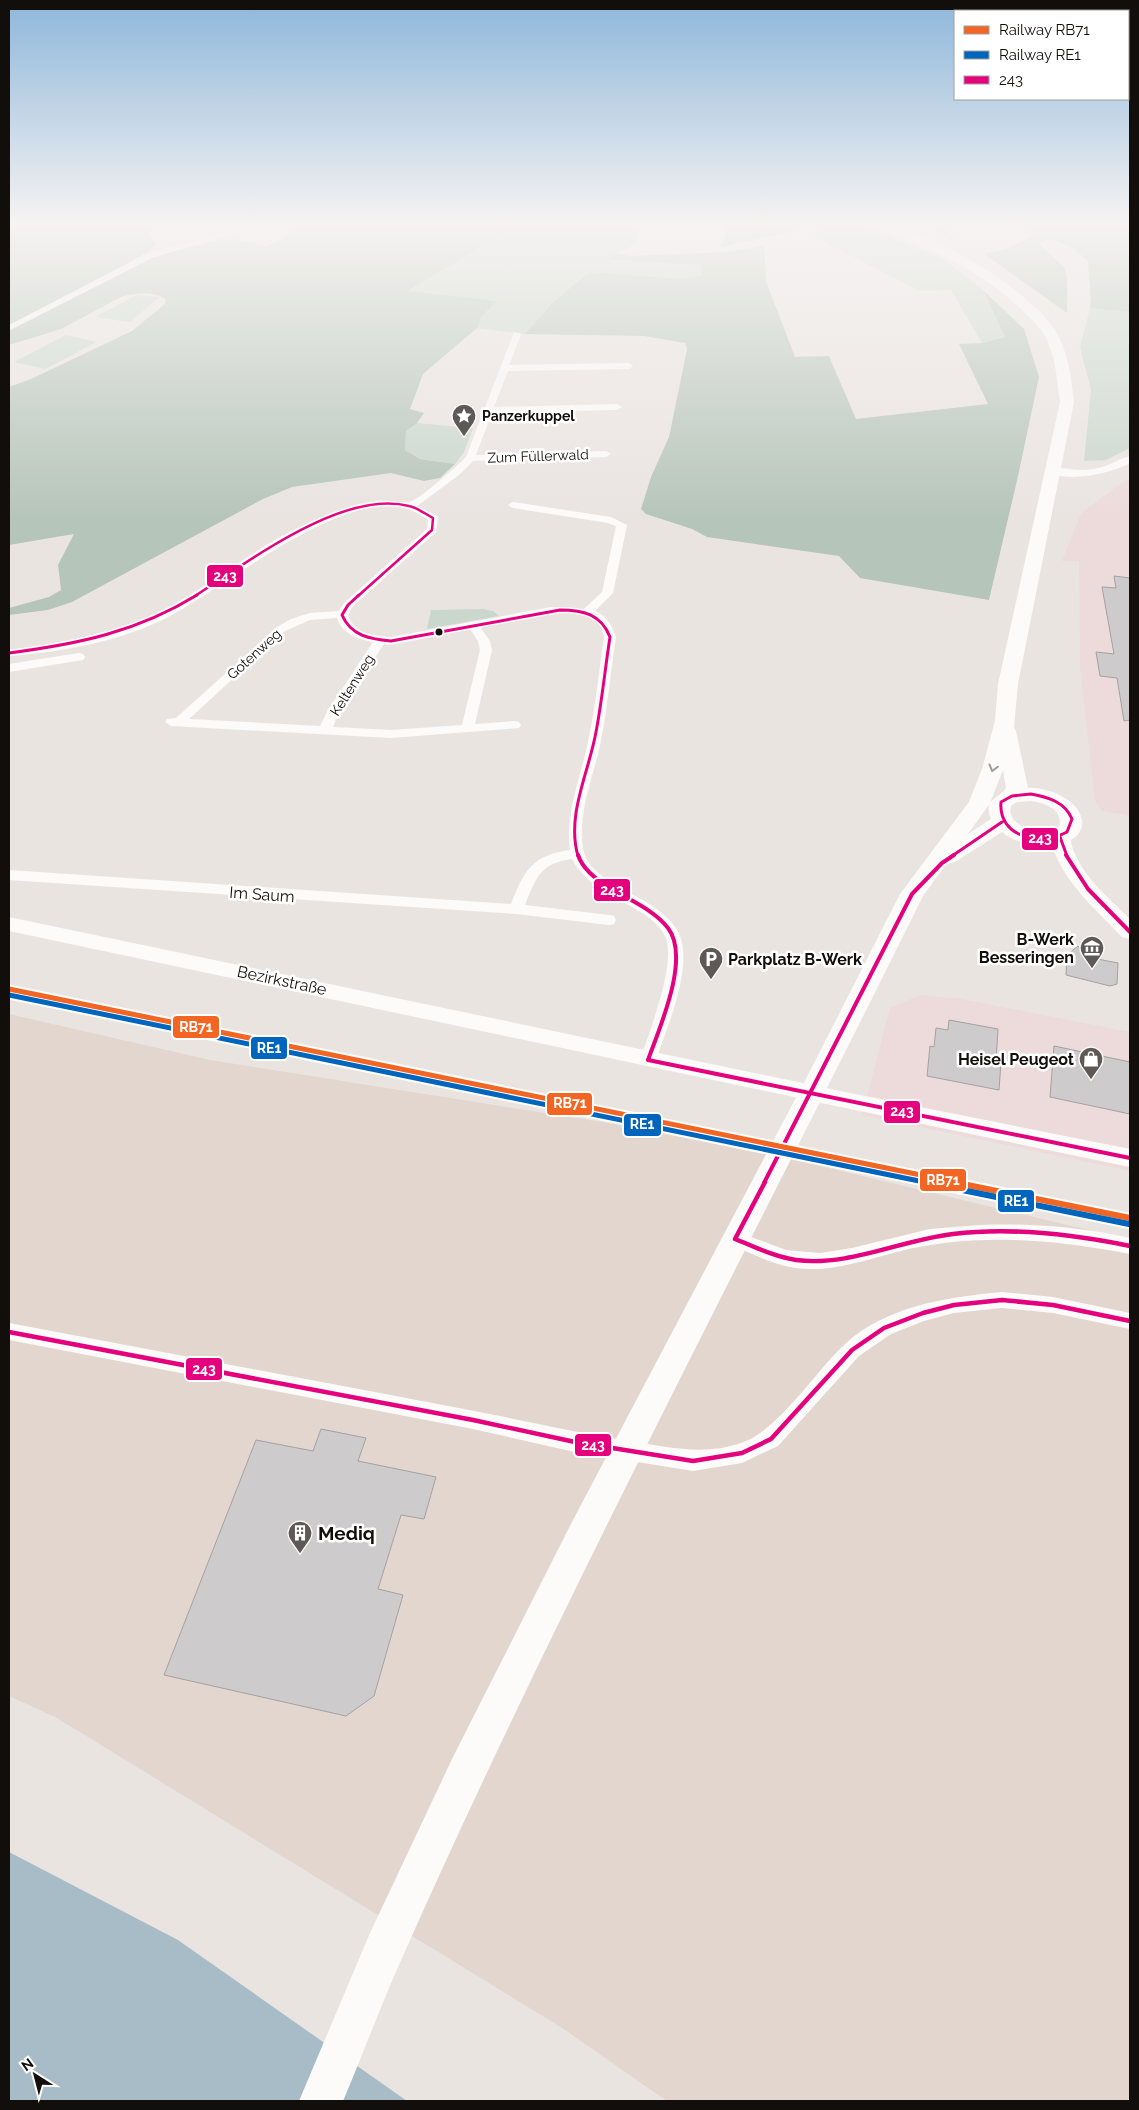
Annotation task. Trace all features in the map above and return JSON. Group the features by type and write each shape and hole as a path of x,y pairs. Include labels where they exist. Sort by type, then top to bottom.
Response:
{"main road":[{"path":"321,2101 385,1948 467,1771 584,1532 821,1075 912,894 980,803 993,769 1005,721 1008,684 1067,402 1064,368 1048,332 1040,322"},
{"path":"1005,721 1017,788 1013,796"},
{"path":"1010,754 1030,790 1059,803 1072,816 1073,823 1070,830 1050,838 1023,836 1006,826 998,812 998,807 1006,799 1013,796 1038,795"},
{"path":"919,883 941,862 968,843 1006,826"},
{"path":"1050,838 1097,899 1130,932"}],"street":[{"path":"412,505 456,473 470,458 503,368 518,334"},
{"path":"503,368 629,366"},
{"path":"488,410 617,407"},
{"name":"Zum Füllerwald","path":"470,458 606,454"},
{"path":"1053,471 1078,474 1108,470 1130,459"},
{"path":"1046,502 1060,483 1078,474"},
{"path":"9,653 77,644 150,621 186,602 281,541 324,518 354,508 378,504 412,505 433,518 432,530 359,595 342,614 343,622 353,631 366,638 380,641 407,640 551,610 587,612 607,625 610,637 595,736 579,807 576,832 577,854 583,865 592,875 609,888 655,915 667,927 674,938 677,951 672,982 648,1060"},
{"path":"514,505 611,520 622,525 607,593 587,612"},
{"name":"Gotenweg","path":"264,728 175,722 290,622 318,614 342,614"},
{"path":"468,728 486,650 484,642 474,626"},
{"name":"Keltenweg","path":"325,730 333,712 380,641"},
{"path":"9,668 79,657"},
{"name":"Keltenweg","path":"264,728 391,734 515,724"},
{"path":"516,910 527,883 541,863 547,858 558,855 577,854"},
{"name":"Im Saum","path":"9,875 516,910 609,920"},
{"name":"Bezirkstraße","path":"9,924 648,1060 1130,1158"},
{"path":"735,1239 785,1258 803,1261 829,1260 929,1237 970,1233 1054,1234 1130,1246"},
{"path":"9,1332 473,1420 575,1442 694,1461 742,1453 771,1439 852,1350 884,1328 923,1313 954,1304 1010,1300 1053,1305 1130,1321"}],"shaded area":[{"path":"479,322 535,322 525,334 477,328"},
{"path":"970,322 998,322 1005,337 982,343"},
{"path":"1086,322 1130,322 1130,448 1106,460 1084,461 1091,390 1080,347"},
{"path":"66,335 97,342 45,369 14,362"},
{"path":"417,423 473,428 464,452 455,464 420,459 405,450 406,431"},
{"path":"1130,477 1130,818 1126,815 1102,811 1095,801 1080,668 1079,561 1062,561 1081,513"},
{"path":"483,609 493,611 499,616 427,629 431,610"},
{"path":"920,995 962,999 1130,1032 1130,1171 862,1115 890,1008"},
{"path":"9,1014 210,1060 703,1138 1130,1240 1130,2101 667,2101 562,2028 57,1718 9,1696"}],"green space":[{"path":"26,322 73,322 61,329 9,345 9,331"},
{"path":"142,322 479,322 477,328 423,374 410,409 424,413 417,423 406,431 405,450 420,459 455,464 440,478 424,481 391,473 292,487 263,499 72,602 48,610 9,615 9,608 49,597 61,590 58,565 74,534 9,545 9,387 31,379 132,331"},
{"path":"535,322 782,322 795,357 829,356 856,419 988,404 959,344 982,343 1005,337 998,322 1017,322 1024,329 1039,377 989,600 860,578 839,556 707,537 692,529 646,514 641,509 651,477 669,437 687,349 685,343 644,336 525,334"}],"water":[{"path":"9,1852 178,1940 407,2101 9,2101"}],"building":[{"path":"1114,576 1130,578 1130,720 1124,721 1117,678 1100,676 1096,652 1114,654 1102,587 1116,588"},
{"name":"B-Werk Besseringen","path":"1078,946 1087,957 1118,963 1117,984 1110,986 1066,975 1067,955"},
{"path":"949,1020 998,1029 996,1061 1001,1062 999,1090 927,1076 930,1046 934,1047 936,1028 948,1030"},
{"name":"Heisel Peugeot","path":"1054,1046 1130,1062 1130,1114 1050,1097"},
{"name":"Mediq","path":"321,1429 366,1438 358,1461 436,1477 424,1519 401,1515 378,1589 403,1595 374,1696 346,1716 164,1675 256,1440 313,1451"}],"rail line":[{"name":"RB71","path":"9,989 1130,1218"},
{"name":"RE1","path":"9,995 1129,1224"}],"transit line":[{"name":"243","path":"9,653 84,642 138,626 183,603 311,525 344,511 376,504 413,507 433,518 432,530 348,605 342,615 345,622 355,632 369,638 391,641 560,610 591,614 607,629 610,637 600,710 593,748 577,808 575,838 578,858 586,869 608,887 661,920 672,933 674,939 676,953 673,984 648,1060 1130,1158"},
{"name":"243","path":"1031,794 1056,801 1066,808 1072,819 1067,832 1058,837 1034,838 1022,835 1004,823 1000,813 1001,802 1012,796 1031,794"},
{"name":"243","path":"1002,822 942,863 912,894 821,1075 735,1239 780,1257 813,1261 847,1258 930,1237 980,1232 1005,1231 1055,1234 1130,1246"},
{"name":"243","path":"1060,837 1064,851 1079,877 1098,900 1130,932"},
{"name":"243","path":"9,1332 473,1420 575,1442 693,1461 742,1453 771,1439 852,1350 884,1328 923,1313 954,1305 1002,1300 1053,1305 1130,1321"}],"place":[{"name":"Panzerkuppel","path":"464,437"},
{"name":"B-Werk Besseringen","path":"1092,969"},
{"name":"Parkplatz B-Werk","path":"711,980"},
{"name":"Heisel Peugeot","path":"1091,1080"},
{"name":"Mediq","path":"300,1554"}]}
